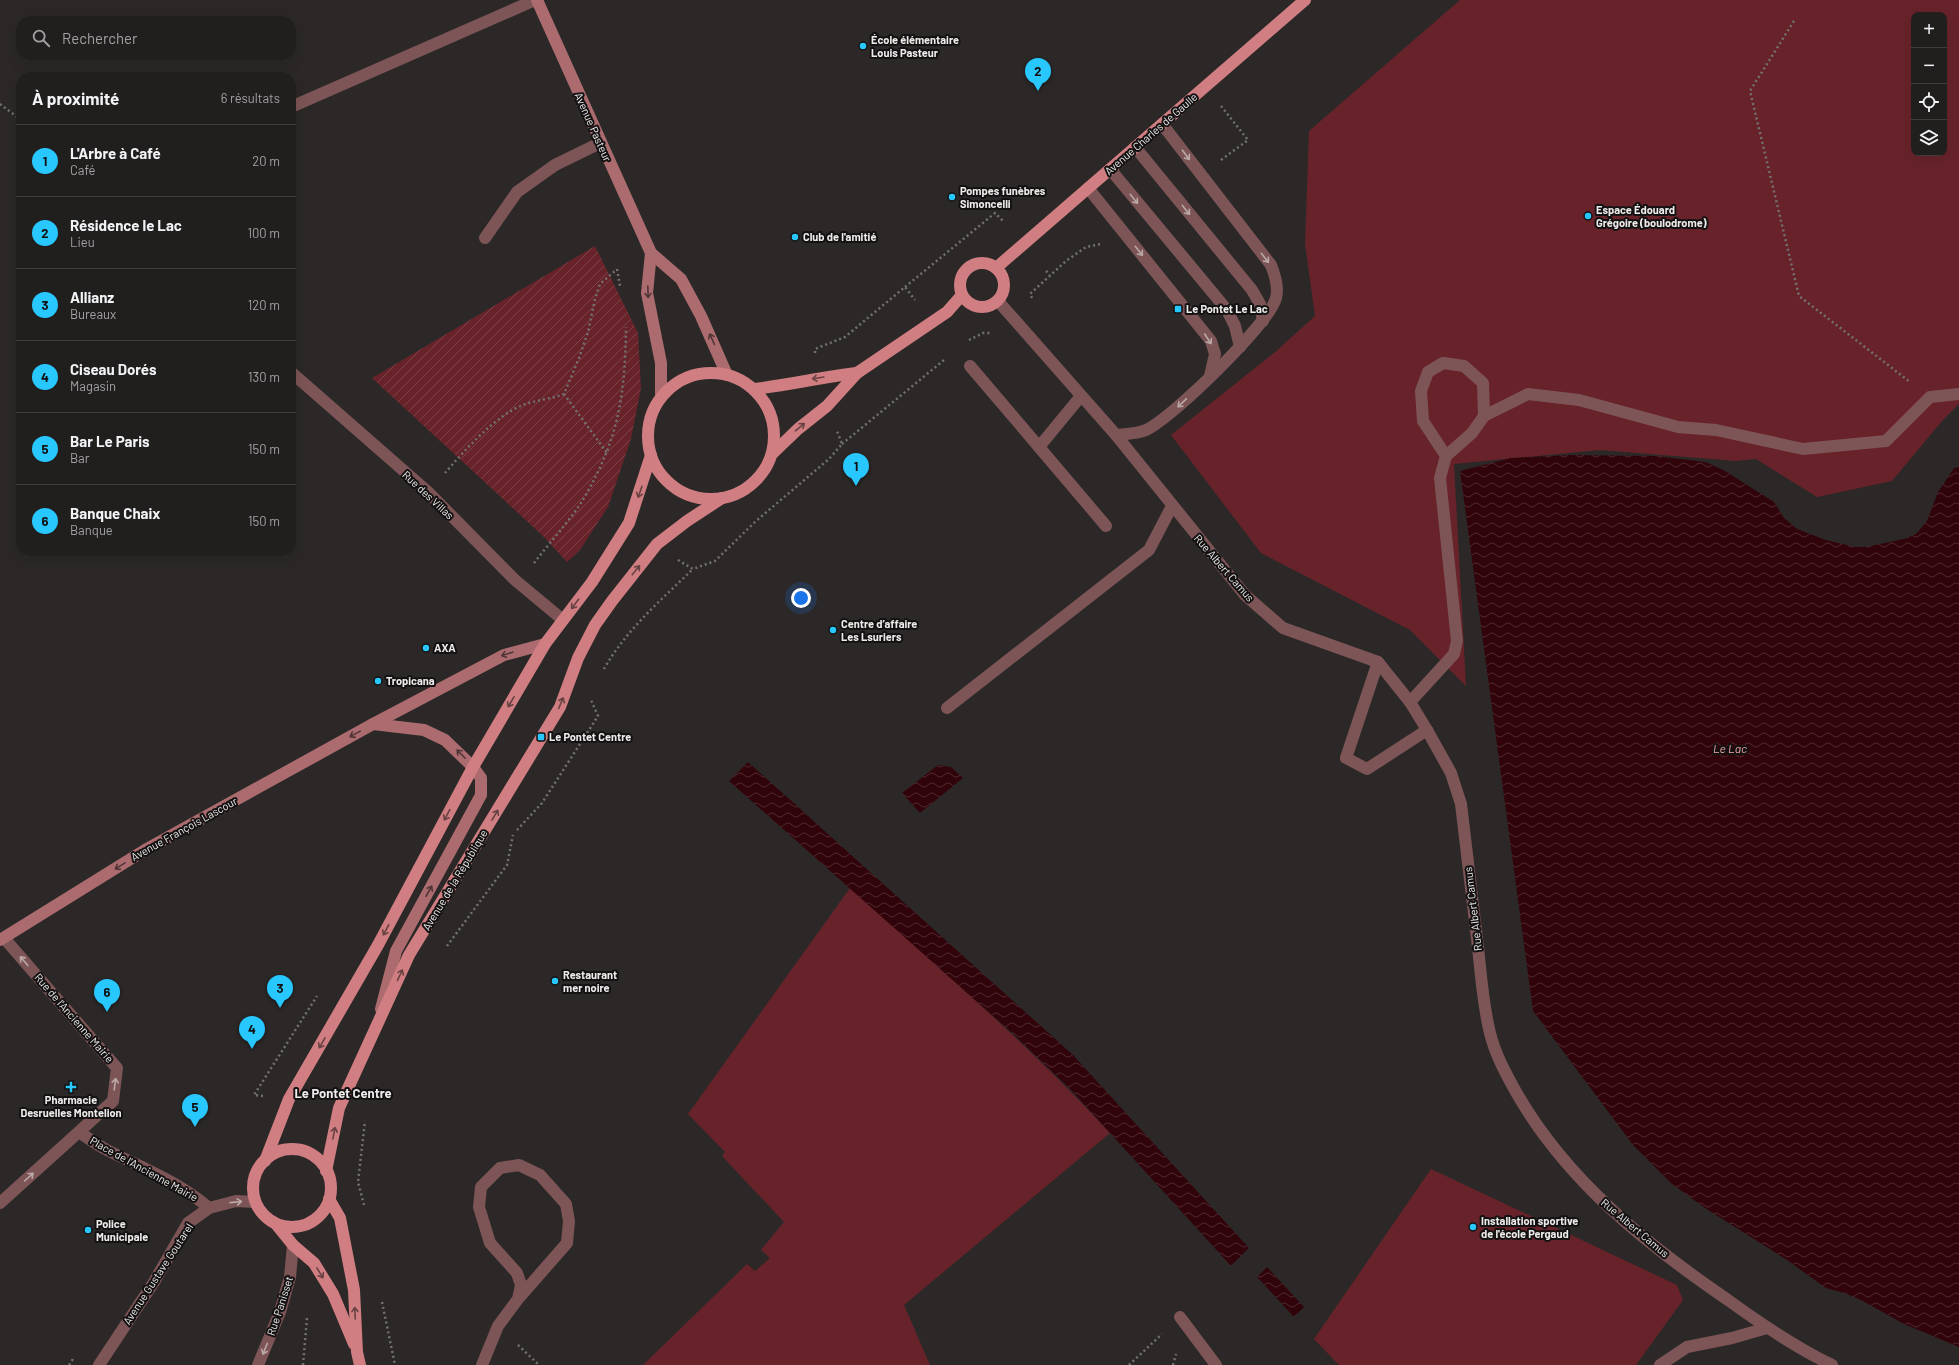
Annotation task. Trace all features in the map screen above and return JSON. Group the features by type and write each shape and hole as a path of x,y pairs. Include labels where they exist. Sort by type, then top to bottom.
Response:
{"main road":[{"name":"Avenue Pasteur","path":"536,0 600,144 651,253 681,279 701,316 727,375"},
{"name":"Avenue Charles de Gaulle","path":"996,268 1305,0"},
{"path":"651,253 647,293 661,363 661,397"},
{"path":"987,263 996,268 1002,275 1005,284 1003,293 998,301 989,307 978,308 969,303 962,295 960,286 962,276 968,268 977,264 987,263"},
{"path":"772,454 798,428 827,406 857,373 947,312 962,295"},
{"path":"703,373 727,375 737,378 754,389 765,403 772,419 775,437 772,454 765,470 753,483 738,493 722,498 699,498 678,490 661,475 650,455 648,440 649,424 661,397 680,381 703,373"},
{"path":"754,389 783,385 817,377 857,373"},
{"path":"265,1160 289,1099 378,945 473,766 545,644 592,582 629,523 641,490 650,455"},
{"name":"Avenue de la République","path":"326,1171 339,1108 409,955 560,707 578,658 595,625 657,544 687,521 722,498"},
{"name":"Avenue François Lascour","path":"2,939 145,850 373,724 504,655 545,644"},
{"path":"373,724 424,730 445,740 473,766 481,778 481,795 396,951 374,1031"},
{"path":"276,1224 287,1227 308,1223 317,1217 329,1199 330,1185 326,1171 321,1162 313,1156 298,1150 283,1150 273,1154 265,1160 258,1169 254,1180 253,1191 255,1202 260,1211 276,1224 293,1245 314,1263 333,1294 357,1352 360,1365"},
{"path":"329,1199 340,1218 354,1290 357,1352"}],"street":[{"path":"296,105 536,0"},
{"path":"1116,435 1133,434 1147,429 1171,414 1240,347 1263,321 1276,298 1276,278 1271,265 1162,124"},
{"path":"485,238 516,192 555,165 600,144"},
{"path":"1135,147 1252,290 1260,304 1263,321"},
{"path":"1110,169 1227,310 1235,326 1240,347"},
{"path":"1088,188 1211,341 1215,354 1210,376"},
{"name":"Rue Albert Camus","path":"998,301 1116,435 1245,595 1283,628 1378,662 1410,702 1451,774 1461,804 1484,1000 1490,1034 1505,1072 1523,1104 1556,1150 1581,1179 1614,1213 1706,1286 1767,1328 1832,1365"},
{"path":"1446,456 1423,421 1421,391 1428,372 1443,363 1464,366 1483,383 1484,416"},
{"path":"970,366 1106,526"},
{"name":"Rue des Villas","path":"296,376 428,492 515,580 563,620"},
{"path":"1410,702 1454,654 1457,642 1440,478 1446,456 1472,434 1484,416 1528,394 1579,400 1678,427 1716,430 1803,449 1886,441 1930,397 1959,394"},
{"path":"1038,447 1081,396"},
{"path":"947,708 1149,550 1172,506"},
{"path":"1378,662 1346,758 1367,769 1427,730"},
{"name":"Rue de l'Ancienne Mairie","path":"0,1203 112,1101 117,1068 2,939"},
{"name":"Place de l'Ancienne Mairie","path":"79,1132 106,1150 150,1170 196,1197 209,1208"},
{"path":"482,1365 498,1326 518,1299 567,1243 569,1221 566,1204 540,1175 519,1165 500,1168 481,1187 478,1208 490,1243 517,1273 521,1285 518,1299"},
{"name":"Avenue Gustave Goutarel","path":"99,1365 154,1282 188,1224 209,1208 236,1201 255,1202"},
{"name":"Rue Panisset","path":"258,1365 280,1312 290,1277 293,1245"},
{"path":"1180,1317 1216,1365"},
{"path":"1660,1365 1686,1347 1732,1338 1767,1328"}],"path":[{"path":"1794,21 1750,91 1799,296 1930,397"},
{"path":"0,104 16,116"},
{"path":"815,355 815,349 845,337 995,213 1004,222"},
{"path":"428,492 462,453 508,412 524,404 551,399 564,394 582,351 600,284 617,269 621,290"},
{"path":"1046,271 1050,276"},
{"path":"905,287 915,300"},
{"path":"515,580 532,565 583,499 607,453 618,420 625,374 626,319"},
{"path":"966,342 983,333 997,335"},
{"path":"676,558 694,569 715,561 756,521 829,459 842,444 937,367 946,358"},
{"path":"564,394 607,453"},
{"path":"835,426 842,444"},
{"path":"382,1299 395,1365"},
{"path":"1129,1365 1180,1317"},
{"path":"69,1365 73,1358"}],"shaded area":[{"path":"1460,0 1959,0 1959,404 1942,421 1892,481 1817,497 1756,459 1736,461 1600,450 1454,464 1466,686 1410,630 1261,553 1171,435 1274,353 1315,316 1305,244 1309,131"},
{"path":"595,246 638,333 641,388 631,439 608,507 580,550 567,562 543,536 372,378"},
{"path":"850,888 1016,1038 1110,1133 904,1305 930,1365 643,1365 747,1264 755,1271 770,1258 761,1250 784,1222 722,1156 725,1152 688,1114"},
{"name":"Installation sportive de l'école Pergaud","path":"1431,1169 1677,1285 1683,1300 1636,1365 1339,1365 1314,1339"}],"water":[{"name":"Le Lac","path":"1570,455 1656,456 1706,462 1725,471 1774,502 1784,518 1797,529 1826,540 1855,547 1866,547 1908,538 1917,533 1927,521 1938,492 1954,468 1959,467 1959,1347 1904,1324 1861,1300 1826,1288 1787,1260 1705,1208 1672,1184 1633,1145 1533,1011 1460,471 1511,458"},
{"path":"748,762 1073,1055 1249,1248 1231,1266 1070,1089 1011,1032 729,781"},
{"path":"938,765 951,767 963,778 920,813 902,793"},
{"path":"1267,1267 1304,1307 1294,1317 1257,1277"}],"place":[{"name":"École élémentaire Louis Pasteur","path":"863,46"},
{"name":"Résidence le Lac","path":"1038,91"},
{"name":"Pompes funèbres Simoncelli","path":"952,197"},
{"name":"Espace Édouard Grégoire (boulodrome)","path":"1588,216"},
{"name":"Club de l'amitié","path":"795,237"},
{"name":"Le Pontet Le Lac","path":"1178,309"},
{"name":"L'Arbre à Café","path":"856,486"},
{"name":"Centre d’affaire Les Lsuriers","path":"833,630"},
{"name":"AXA","path":"426,648"},
{"name":"Tropicana","path":"378,681"},
{"name":"Le Pontet Centre","path":"541,737"},
{"name":"Restaurant mer noire","path":"555,981"},
{"name":"Allianz","path":"280,1008"},
{"name":"Banque Chaix","path":"107,1012"},
{"name":"Ciseau Dorés","path":"252,1049"},
{"name":"Pharmacie Desruelles Montelion","path":"71,1087"},
{"name":"Bar Le Paris","path":"195,1127"},
{"name":"Installation sportive de l'école Pergaud","path":"1473,1227"},
{"name":"Police Municipale","path":"88,1230"}],"district":[{"name":"Le Pontet Centre","path":"343,1093"}]}
